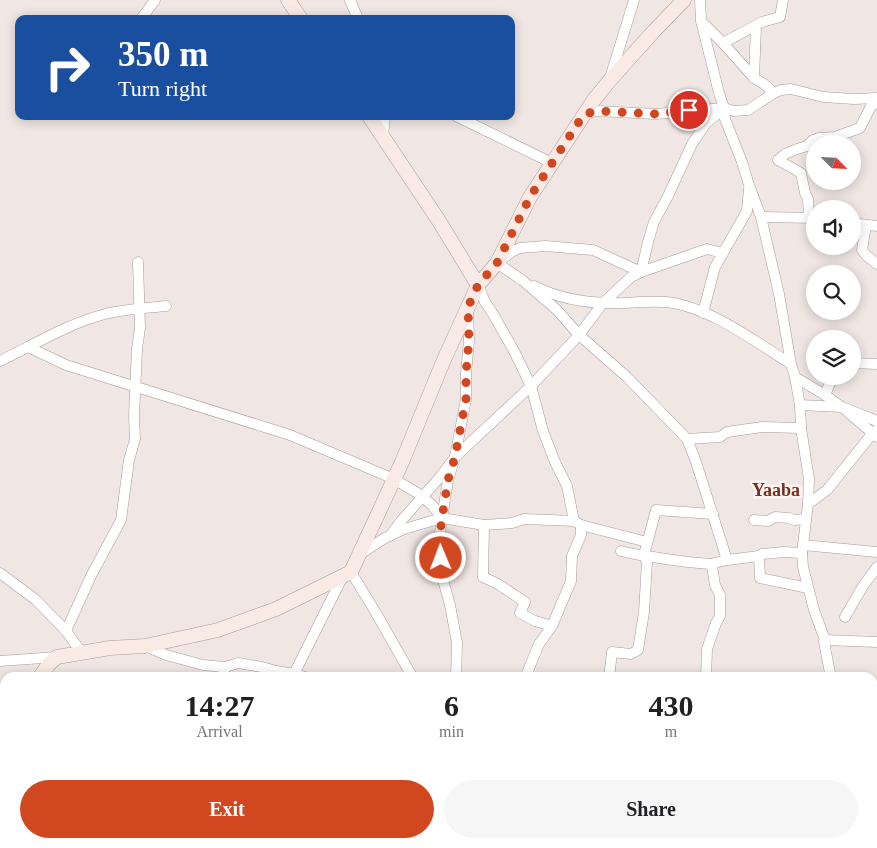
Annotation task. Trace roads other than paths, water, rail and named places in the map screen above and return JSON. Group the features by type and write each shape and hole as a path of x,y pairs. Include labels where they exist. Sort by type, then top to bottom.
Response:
{"street":[{"path":"144,15 155,0"},
{"path":"288,0 298,15"},
{"path":"350,0 356,15"},
{"path":"610,80 634,0"},
{"path":"497,263 530,197 593,101 654,31 684,0"},
{"path":"700,0 701,21 724,108 725,120 761,217 779,294 800,405 801,428 809,479 803,567 814,610 825,640 830,672"},
{"path":"723,43 762,22 780,17 783,0"},
{"path":"701,21 754,78 774,93"},
{"path":"754,78 756,26"},
{"path":"584,114 598,111 656,114 724,108 734,111 748,110 774,93 791,89 823,97 877,98"},
{"path":"808,200 805,194 801,173 778,160 785,154 807,146 819,138 835,137 860,128 872,106 877,104"},
{"path":"642,272 654,222 692,144 706,123 724,108"},
{"path":"372,120 439,221 478,285 485,302 514,351 531,386 543,431 567,486 581,535 572,556 570,581 552,626 539,644 527,672"},
{"path":"383,136 385,120"},
{"path":"464,120 552,163"},
{"path":"703,313 716,267 747,211 749,186"},
{"path":"761,217 806,218"},
{"path":"872,226 862,250 877,264"},
{"path":"294,672 347,574 360,554 402,462 443,362 478,285 497,263 512,251 520,248 545,246 593,250 642,272"},
{"path":"390,536 455,457 531,386 579,335 603,303 630,278 707,248 723,253"},
{"path":"66,631 91,576 121,520 129,460 135,439 135,386 140,328 138,262"},
{"path":"497,263 522,280 557,310 579,335 627,377 686,439 695,459 727,560"},
{"path":"522,280 541,290 581,301 603,303 666,302 692,308 730,325 791,364"},
{"path":"0,361 83,321 140,308 166,306"},
{"path":"456,672 457,644 443,580 440,533 448,480 455,457 466,399 469,340 468,307"},
{"path":"28,347 66,365 290,435 394,478 432,505 442,518"},
{"path":"861,363 877,364"},
{"path":"795,377 842,407 875,434 828,490 808,504"},
{"path":"825,395 829,385"},
{"path":"800,405 842,407 877,421"},
{"path":"686,439 720,437 727,432 762,428 801,428"},
{"path":"610,672 612,652 631,654 638,650 644,612 647,562 644,555 656,510 712,514"},
{"path":"754,520 768,521 774,517 794,520 806,519"},
{"path":"360,554 404,529 442,518 484,524 512,523 524,519 577,523 647,542"},
{"path":"484,524 483,577 498,584 525,602 520,613 535,621 552,626"},
{"path":"621,551 710,564 762,554 803,549 877,552"},
{"path":"759,556 760,578 808,588"},
{"path":"706,672 707,649 720,616 720,595 715,585 710,564"},
{"path":"845,617 863,586 877,567"},
{"path":"0,573 36,600 66,631 82,652"},
{"path":"0,661 57,657 110,648 145,646 218,630 276,609 347,574"},
{"path":"347,574 376,613 410,672"},
{"path":"825,640 877,642"},
{"path":"145,646 191,663 225,667 238,663 279,672"},
{"path":"43,672 57,657"},
{"path":"224,672 225,667"},
{"path":"755,848 762,848"}],"district":[{"name":"Yaaba","path":"776,490"}]}
